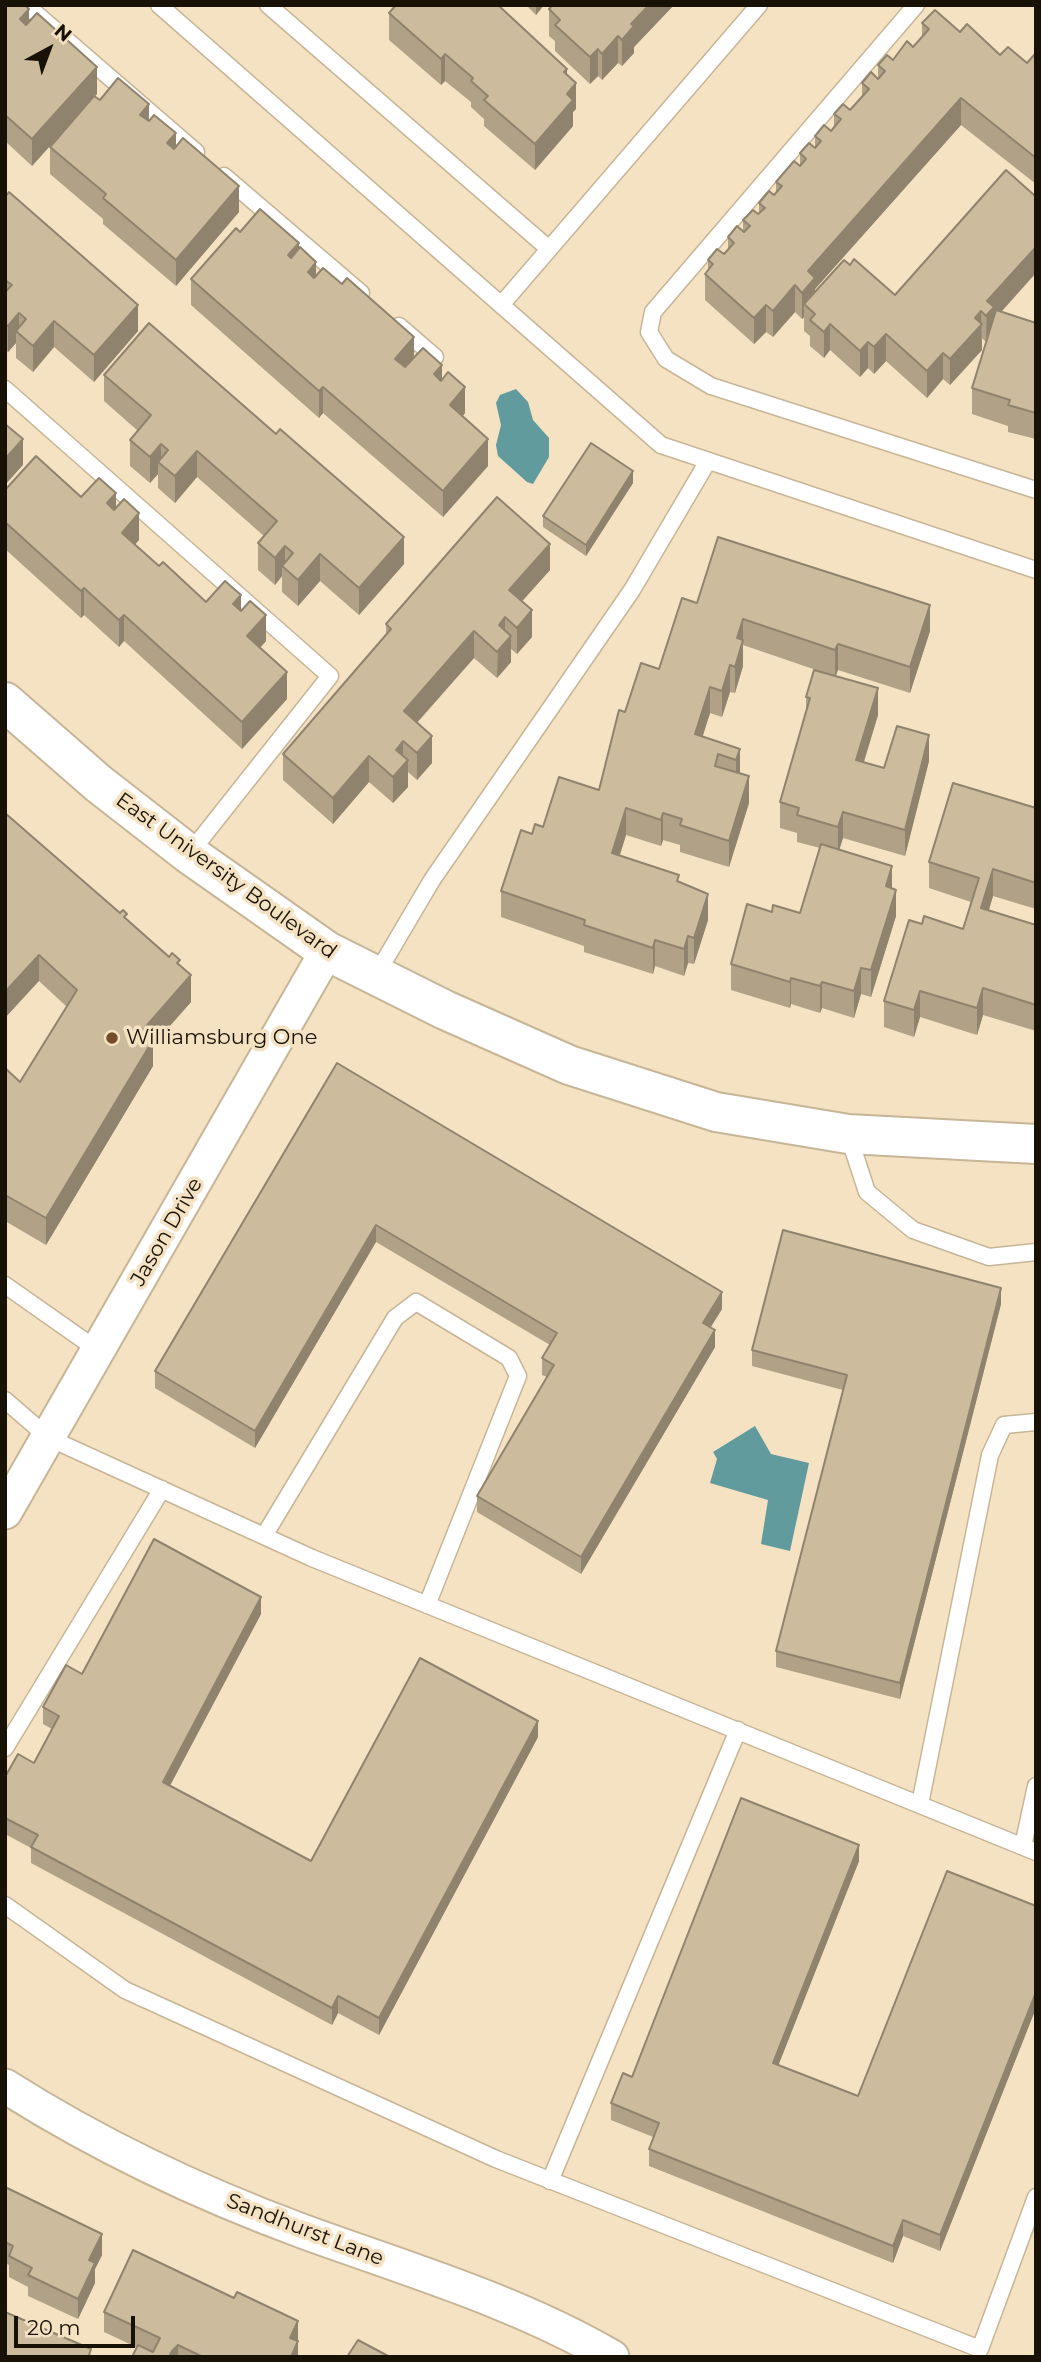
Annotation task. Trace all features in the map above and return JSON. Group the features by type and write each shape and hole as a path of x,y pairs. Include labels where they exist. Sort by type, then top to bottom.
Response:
{"street":[{"name":"East University Boulevard","path":"5,702 99,784 189,854 327,950 375,977 569,1065 716,1112 848,1134 1036,1144"},
{"name":"Jason Drive","path":"5,1512 327,950"},
{"name":"Sandhurst Lane","path":"5,2087 59,2121 178,2180 299,2230 521,2313 612,2357"}],"lane":[{"path":"26,5 435,357"},
{"path":"159,5 661,446 1036,570"},
{"path":"268,5 549,250"},
{"path":"501,305 760,5"},
{"path":"916,5 653,312 649,332 666,359 711,386 1036,490"},
{"path":"5,389 330,676 189,854"},
{"path":"375,977 432,880 632,590 708,461"},
{"path":"848,1134 867,1192 913,1230 989,1257 1036,1252"},
{"path":"5,1285 99,1351"},
{"path":"264,1536 395,1318 416,1302 509,1358 518,1376 427,1605"},
{"path":"5,1400 49,1438 264,1536 427,1605 1029,1849 1036,1786"},
{"path":"920,1804 990,1455 1004,1425 1036,1422"},
{"path":"5,1748 162,1489"},
{"path":"550,2181 738,1730"},
{"path":"5,1905 125,1990 496,2159 980,2349 1036,2197"}],"water":[{"path":"516,389 528,402 533,420 549,438 549,457 533,484 527,482 498,456 496,445 501,425 496,403 500,395"},
{"path":"755,1426 771,1454 809,1463 790,1551 761,1544 768,1500 710,1483 717,1459 713,1452"}],"building":[{"path":"5,5 25,5 29,9 20,19 26,25 37,13 97,67 32,139 5,115"},
{"path":"396,5 498,5 567,69 564,72 576,83 567,94 573,100 535,144 484,100 488,96 471,81 473,78 445,54 441,59 389,13"},
{"path":"553,5 649,5 631,24 634,26 622,40 618,36 602,54 598,49 590,57 555,25 560,20 549,9"},
{"path":"935,10 960,32 967,24 1000,55 1008,47 1027,63 1036,54 1036,158 961,98 808,271 815,278 802,293 795,285 773,311 766,305 754,318 705,274 713,264 708,260 717,249 724,254 734,243 728,237 737,226 744,232 750,226 743,220 753,210 758,214 765,208 759,203 769,191 774,195 782,186 776,182 794,161 800,166 806,159 800,153 809,143 815,148 821,141 815,136 824,125 831,131 841,119 834,114 843,104 850,110 869,89 862,83 871,72 878,79 885,71 878,65 887,55 893,60 907,41 913,47 929,29 922,23"},
{"path":"118,78 149,104 140,115 149,121 154,115 176,133 167,143 174,149 183,138 239,186 176,260 103,198 106,194 50,147 94,96 100,100"},
{"path":"1006,170 1034,195 1036,193 1036,247 987,301 994,307 986,316 981,311 975,318 982,324 950,359 943,353 927,371 886,334 874,347 868,342 860,351 830,324 824,332 810,320 815,314 804,304 844,260 850,265 854,259 895,295"},
{"path":"9,192 138,305 94,355 54,321 33,346 16,331 26,319 19,313 8,326 5,324 5,292 12,285 5,280 5,197"},
{"path":"260,209 299,243 288,255 291,258 300,247 316,262 308,272 314,278 323,268 342,284 347,278 414,337 395,359 405,367 423,348 442,365 434,374 441,381 448,372 465,387 450,405 488,439 443,491 323,387 319,391 191,279 236,228 240,232"},
{"path":"996,310 1036,323 1036,413 1008,405 1010,400 972,388"},
{"path":"149,323 276,434 280,429 404,537 359,588 320,554 298,580 282,566 293,553 285,546 275,558 258,543 277,521 197,451 175,476 158,462 168,450 161,444 150,457 130,440 151,415 104,375"},
{"path":"5,424 23,439 5,459"},
{"path":"591,443 633,471 586,545 543,516"},
{"path":"36,456 81,497 99,478 116,493 107,503 114,510 124,499 139,513 122,533 159,566 163,562 206,602 225,581 241,595 233,604 241,611 250,601 266,615 247,636 287,672 242,722 124,615 119,620 84,588 81,591 5,522 5,490"},
{"path":"497,497 550,544 509,590 532,610 517,628 505,617 499,625 511,636 497,652 474,631 404,711 432,736 417,753 403,741 396,750 408,760 393,777 369,756 333,798 283,754 391,629 386,624"},
{"path":"718,537 930,605 910,667 838,644 835,650 743,619 737,638 743,640 735,667 730,665 722,691 710,687 695,734 740,749 736,760 718,754 715,766 749,776 729,841 680,825 682,819 663,813 661,820 626,808 612,853 679,875 677,881 708,894 694,938 688,936 684,949 655,940 653,948 584,925 585,920 501,891 521,830 532,834 535,824 543,827 559,777 599,790 619,710 625,712 641,663 659,669 682,598 697,603"},
{"path":"814,670 878,688 856,760 884,768 897,726 929,735 905,830 843,812 838,827 797,815 799,808 780,802 810,698 806,697"},
{"path":"953,783 1036,808 1036,883 993,869 981,908 1036,925 1036,1005 983,988 977,1008 920,991 914,1010 884,1001 909,920 922,924 924,916 963,929 979,878 929,862"},
{"name":"Williamsburg One","path":"5,813 120,913 123,910 127,914 124,917 169,957 172,953 180,960 177,963 191,975 142,1031 153,1040 46,1218 5,1195 5,1068 20,1082 77,990 39,955 5,992"},
{"path":"821,844 892,866 886,886 896,890 871,970 861,968 854,991 822,982 820,986 791,978 790,982 731,964 747,904 772,912 773,905 800,913"},
{"path":"337,1063 722,1292 703,1323 715,1330 581,1557 477,1496 554,1365 542,1358 557,1333 376,1225 255,1431 155,1371"},
{"path":"783,1230 1001,1288 900,1683 776,1651 847,1375 752,1350"},
{"path":"154,1539 261,1597 163,1782 311,1861 420,1658 538,1721 379,2018 338,1996 332,2008 31,1847 38,1835 5,1818 5,1777 18,1754 34,1763 59,1716 43,1707 66,1665 82,1674"},
{"path":"741,1798 859,1845 773,2063 858,2096 947,1871 1036,1906 1036,1992 940,2235 903,2220 893,2246 649,2149 659,2123 611,2103 623,2073 632,2077"},
{"path":"5,2187 102,2234 89,2260 95,2263 78,2299 28,2275 32,2268 9,2256 13,2246 5,2242"},
{"path":"133,2250 234,2298 237,2292 298,2321 290,2338 298,2341 291,2357 203,2357 178,2345 169,2357 132,2357 138,2345 153,2352 160,2338 104,2312"},
{"path":"5,2312 91,2349 89,2355 93,2357 5,2357"},
{"path":"358,2340 390,2357 347,2357"}],"place":[{"name":"Williamsburg One","path":"112,1038"}]}
